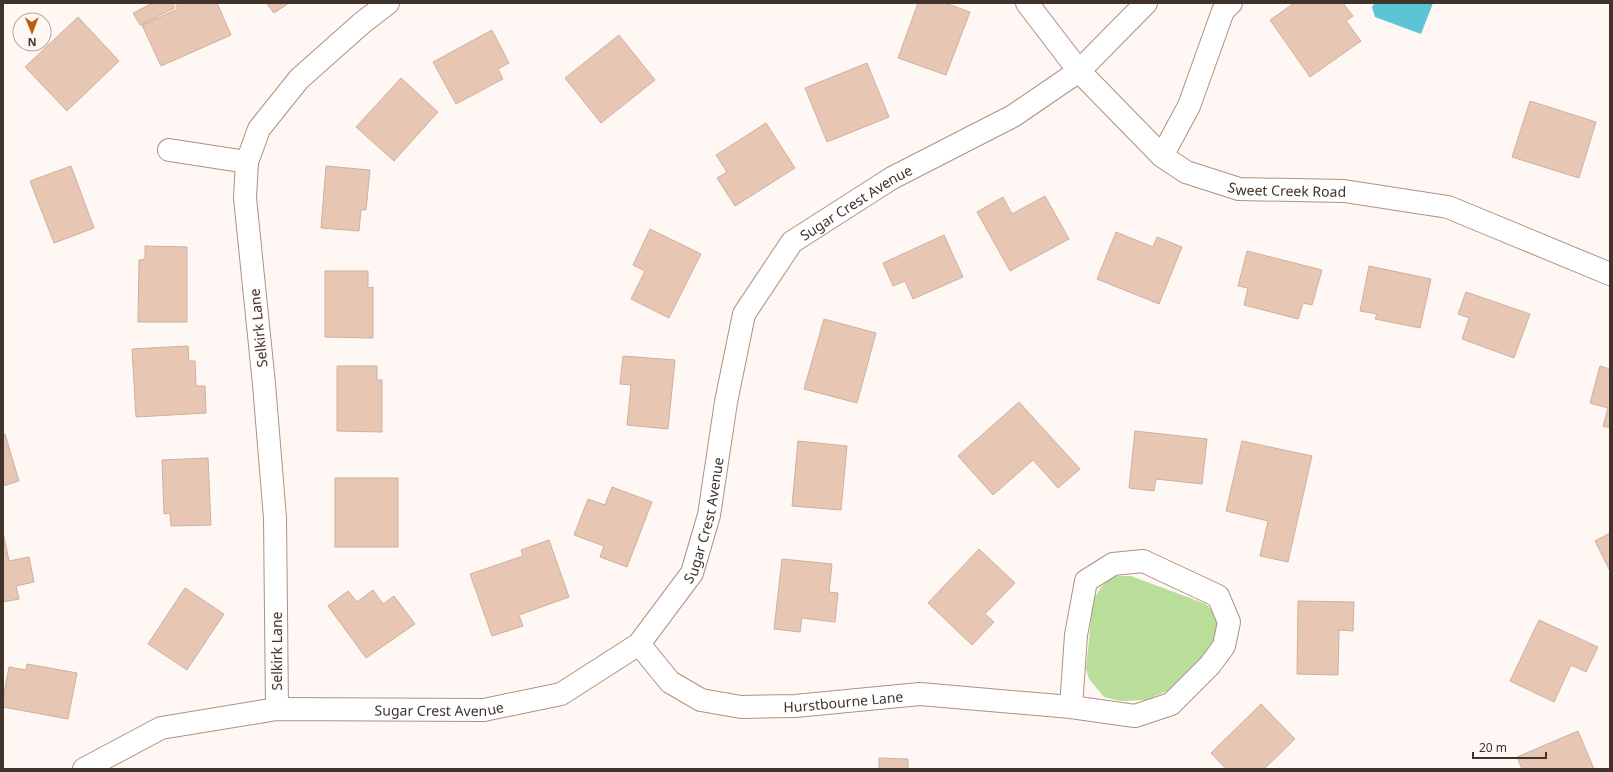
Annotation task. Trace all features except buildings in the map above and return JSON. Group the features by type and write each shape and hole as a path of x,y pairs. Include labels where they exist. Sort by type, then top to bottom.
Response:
{"street":[{"name":"Selkirk Lane","path":"277,709 275,518 264,384 245,198 247,162 259,130 299,79 362,23 388,3"},
{"name":"Sweet Creek Road","path":"1027,3 1079,71 1162,156 1186,172 1238,189 1344,191 1448,207 1610,274"},
{"name":"Sugar Crest Avenue","path":"84,769 161,728 277,709 484,710 562,694 640,644 692,573 709,515 726,402 744,314 792,242 892,178 1013,116 1079,71 1146,3"},
{"path":"1162,156 1189,106 1222,6"},
{"path":"169,150 247,162"},
{"name":"Hurstbourne Lane","path":"640,644 670,682 701,700 741,707 795,706 920,694 1071,707 1135,716 1171,704 1210,665 1224,646 1229,622 1218,596 1143,561 1113,564 1086,582 1076,635 1071,707"}],"green space":[{"path":"1114,576 1131,576 1206,604 1216,616 1217,633 1207,653 1170,690 1146,700 1120,701 1104,697 1089,679 1086,669 1093,600 1102,586"}],"water":[{"path":"1375,3 1433,3 1421,34 1375,17 1372,7"}]}
